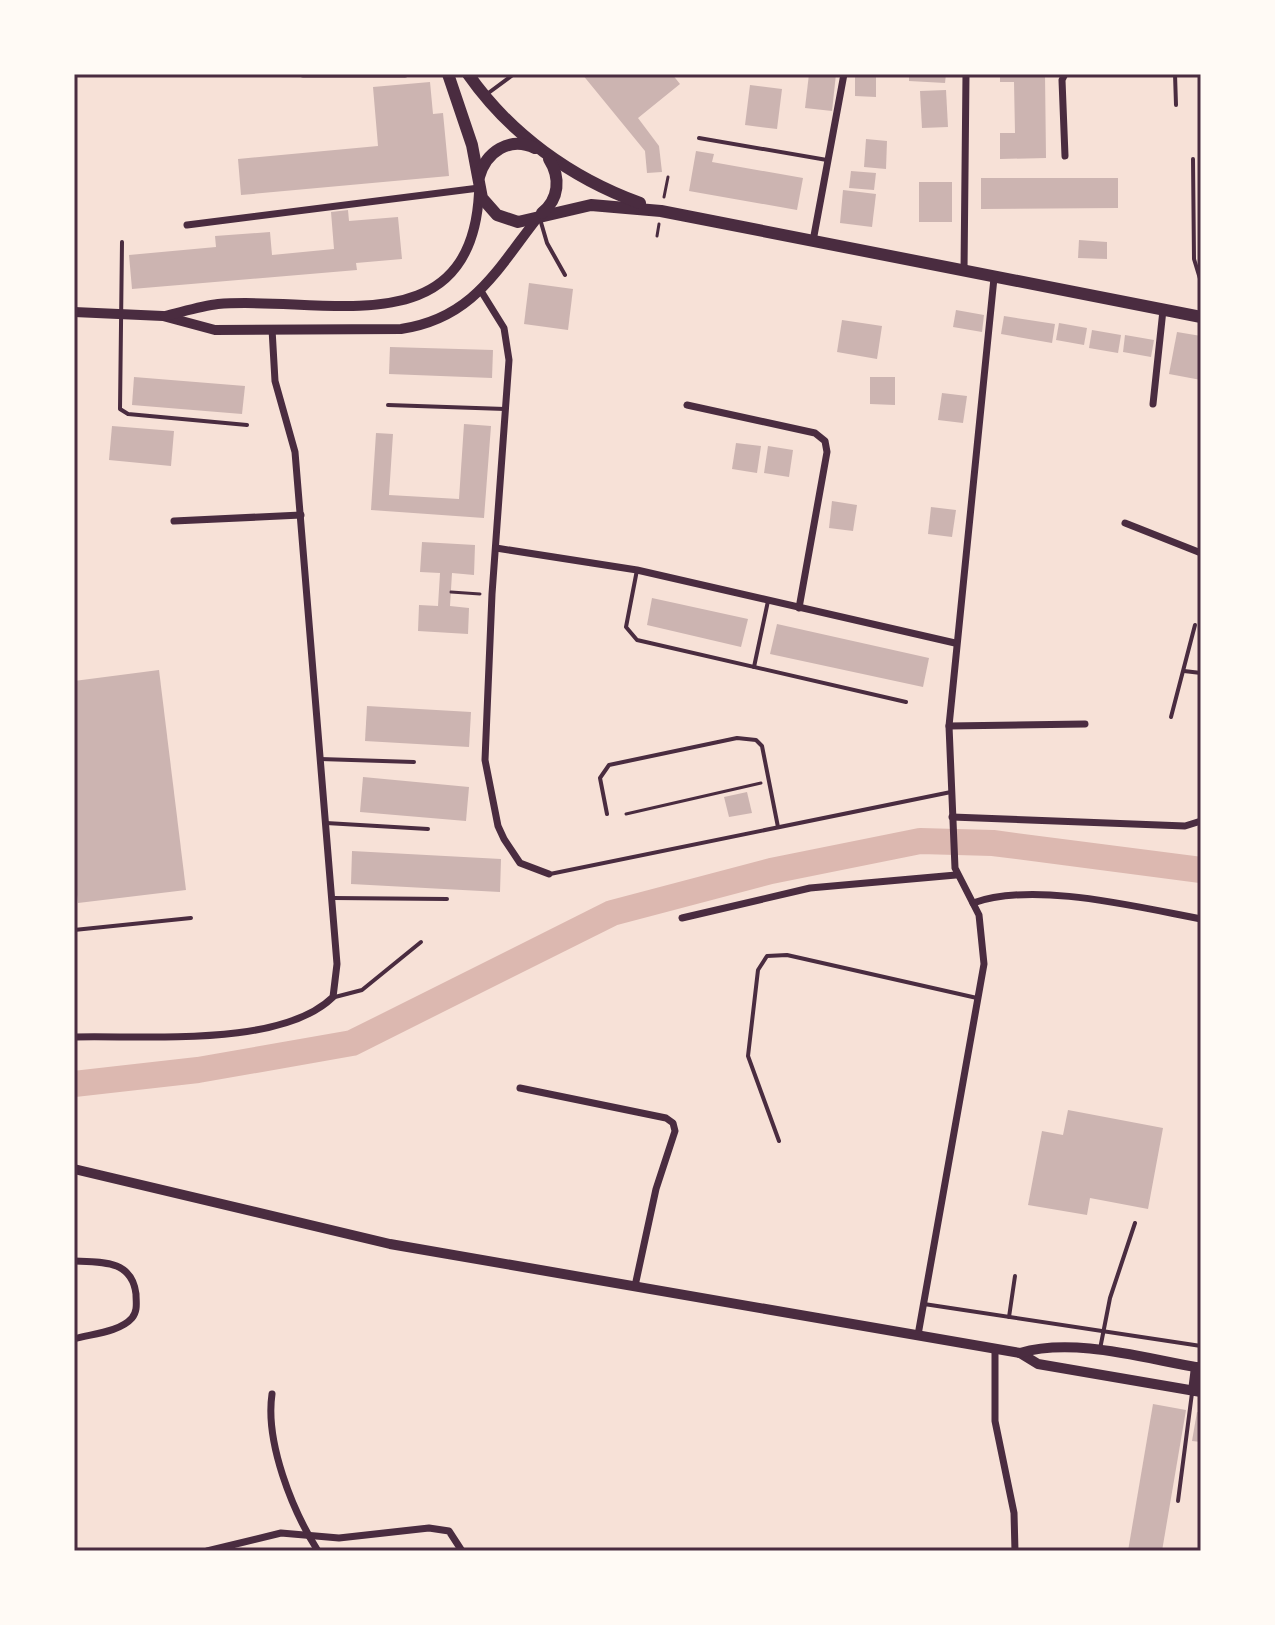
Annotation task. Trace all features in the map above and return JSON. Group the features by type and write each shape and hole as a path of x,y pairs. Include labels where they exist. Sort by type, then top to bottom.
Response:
{"highway":[{"path":"448,74 468,130 482,198 497,215 518,222 591,205 661,211 1201,317"},
{"path":"468,74 484,96 554,167 557,177 554,199 539,216"},
{"path":"479,188 482,166 497,149 518,143 540,150 596,185 661,211"}],"main road":[{"path":"74,312 163,316 218,304 372,306 419,297 441,284 466,250 478,210 479,188"},
{"path":"163,316 215,330 401,329 424,326 467,305 539,216"},
{"path":"74,1169 390,1244 1020,1353 1038,1364 1197,1391 1199,1368 1100,1352 1041,1347 1020,1353"}],"street":[{"path":"303,74 405,74"},
{"path":"813,241 844,74"},
{"path":"964,271 966,74"},
{"path":"1065,74 1062,80 1065,156"},
{"path":"187,225 479,188"},
{"path":"918,1335 984,964 982,931 973,903 956,871 949,726 994,278"},
{"path":"481,291 508,340 507,409 484,728 488,787 498,826 520,863 549,874"},
{"path":"1153,404 1163,310"},
{"path":"74,1037 263,1029 306,1018 333,997 337,964 318,759 301,515 292,434 272,365 272,329"},
{"path":"687,405 815,433 825,441 827,452 799,608"},
{"path":"174,521 301,515"},
{"path":"1125,523 1201,553"},
{"path":"496,548 637,570 955,643"},
{"path":"949,726 1085,724"},
{"path":"953,821 1185,826 1201,821"},
{"path":"682,918 810,888 956,871"},
{"path":"973,903 1014,894 1099,901 1201,919"},
{"path":"520,1088 666,1118 673,1123 675,1131 656,1189 635,1286"},
{"path":"74,1261 110,1262 125,1269 134,1281 137,1306 133,1317 119,1327 74,1339"},
{"path":"995,1349 995,1421 1014,1513 1015,1551"},
{"path":"272,1394 269,1417 291,1502 318,1551"},
{"path":"207,1551 281,1533 339,1538 429,1528 449,1531 462,1551"}],"lane":[{"path":"484,96 514,74"},
{"path":"1175,74 1176,105"},
{"path":"699,138 827,160"},
{"path":"1193,159 1194,259 1201,282"},
{"path":"539,216 547,243 565,275"},
{"path":"122,242 120,409 128,414 247,425"},
{"path":"388,405 507,409"},
{"path":"637,570 626,627 629,636 906,702"},
{"path":"754,667 768,601"},
{"path":"1171,717 1195,625"},
{"path":"1184,671 1201,673"},
{"path":"607,814 600,778 609,765 737,738 756,740 762,746 778,827"},
{"path":"318,759 414,762"},
{"path":"549,874 951,792"},
{"path":"324,823 428,829"},
{"path":"332,898 447,899"},
{"path":"74,930 191,918"},
{"path":"333,997 362,990 421,942"},
{"path":"779,1141 748,1056 758,970 767,956 787,955 980,999"},
{"path":"1100,1352 1110,1298 1135,1223"},
{"path":"1009,1317 1015,1276"},
{"path":"924,1304 1201,1346"},
{"path":"1178,1501 1197,1391"}],"path":[{"path":"451,592 492,594"},
{"path":"626,814 768,781"}],"building":[{"path":"582,74 672,74 680,84 638,118 659,146 662,172 647,173 645,151"},
{"path":"809,74 836,74 832,111 805,108"},
{"path":"855,74 876,74 876,97 855,96"},
{"path":"909,74 946,74 945,83 909,81"},
{"path":"1000,74 1045,74 1046,158 1000,159 1000,133 1015,133 1014,82 1000,82"},
{"path":"430,82 433,114 443,113 449,176 241,195 238,159 378,146 373,87"},
{"path":"750,85 782,89 777,129 745,125"},
{"path":"946,90 948,127 922,128 920,91"},
{"path":"866,139 887,141 886,169 864,167"},
{"path":"696,151 714,154 712,162 803,178 797,210 689,191"},
{"path":"851,171 876,173 874,190 849,188"},
{"path":"981,178 1118,178 1118,208 981,209"},
{"path":"919,182 952,182 952,222 919,222"},
{"path":"843,190 876,194 872,227 840,223"},
{"path":"348,210 349,221 398,217 402,259 356,263 357,270 132,289 129,255 216,247 215,236 270,232 272,255 334,249 331,212"},
{"path":"1079,240 1107,242 1107,259 1078,258"},
{"path":"529,283 573,289 568,330 524,324"},
{"path":"956,310 984,315 982,332 953,327"},
{"path":"1004,316 1055,324 1052,343 1001,334"},
{"path":"842,320 882,326 877,359 837,352"},
{"path":"1059,323 1087,328 1084,345 1056,340"},
{"path":"1092,330 1121,335 1118,353 1089,348"},
{"path":"1177,332 1201,336 1201,380 1169,374"},
{"path":"1125,335 1154,340 1151,357 1123,352"},
{"path":"390,347 493,350 492,378 389,374"},
{"path":"134,377 245,386 242,414 132,405"},
{"path":"870,377 895,377 895,405 870,404"},
{"path":"942,393 967,396 963,423 938,420"},
{"path":"464,424 491,426 484,518 371,510 376,433 393,434 389,495 459,499"},
{"path":"112,426 174,431 171,466 109,460"},
{"path":"736,443 761,446 757,473 732,469"},
{"path":"768,446 793,450 789,477 764,473"},
{"path":"832,501 857,505 853,531 829,528"},
{"path":"931,507 956,510 952,537 928,534"},
{"path":"422,542 475,545 474,575 452,573 450,606 469,608 468,634 418,631 419,605 438,606 440,573 420,572"},
{"path":"652,598 748,619 741,647 647,625"},
{"path":"777,624 929,658 923,687 770,654"},
{"path":"159,670 186,890 78,903 74,869 74,681"},
{"path":"367,706 471,712 469,747 365,741"},
{"path":"363,777 469,787 466,821 360,812"},
{"path":"747,792 752,813 729,817 724,797"},
{"path":"352,851 501,859 500,892 351,884"},
{"path":"1068,1110 1163,1128 1148,1209 1090,1198 1087,1215 1028,1205 1042,1131 1063,1135"},
{"path":"1153,1404 1186,1410 1162,1551 1128,1551"},
{"path":"1197,1412 1201,1413 1201,1442 1192,1441"}],"waterway":[{"path":"74,1084 198,1070 352,1043 612,913 771,871 920,841 993,843 1201,870"}]}
